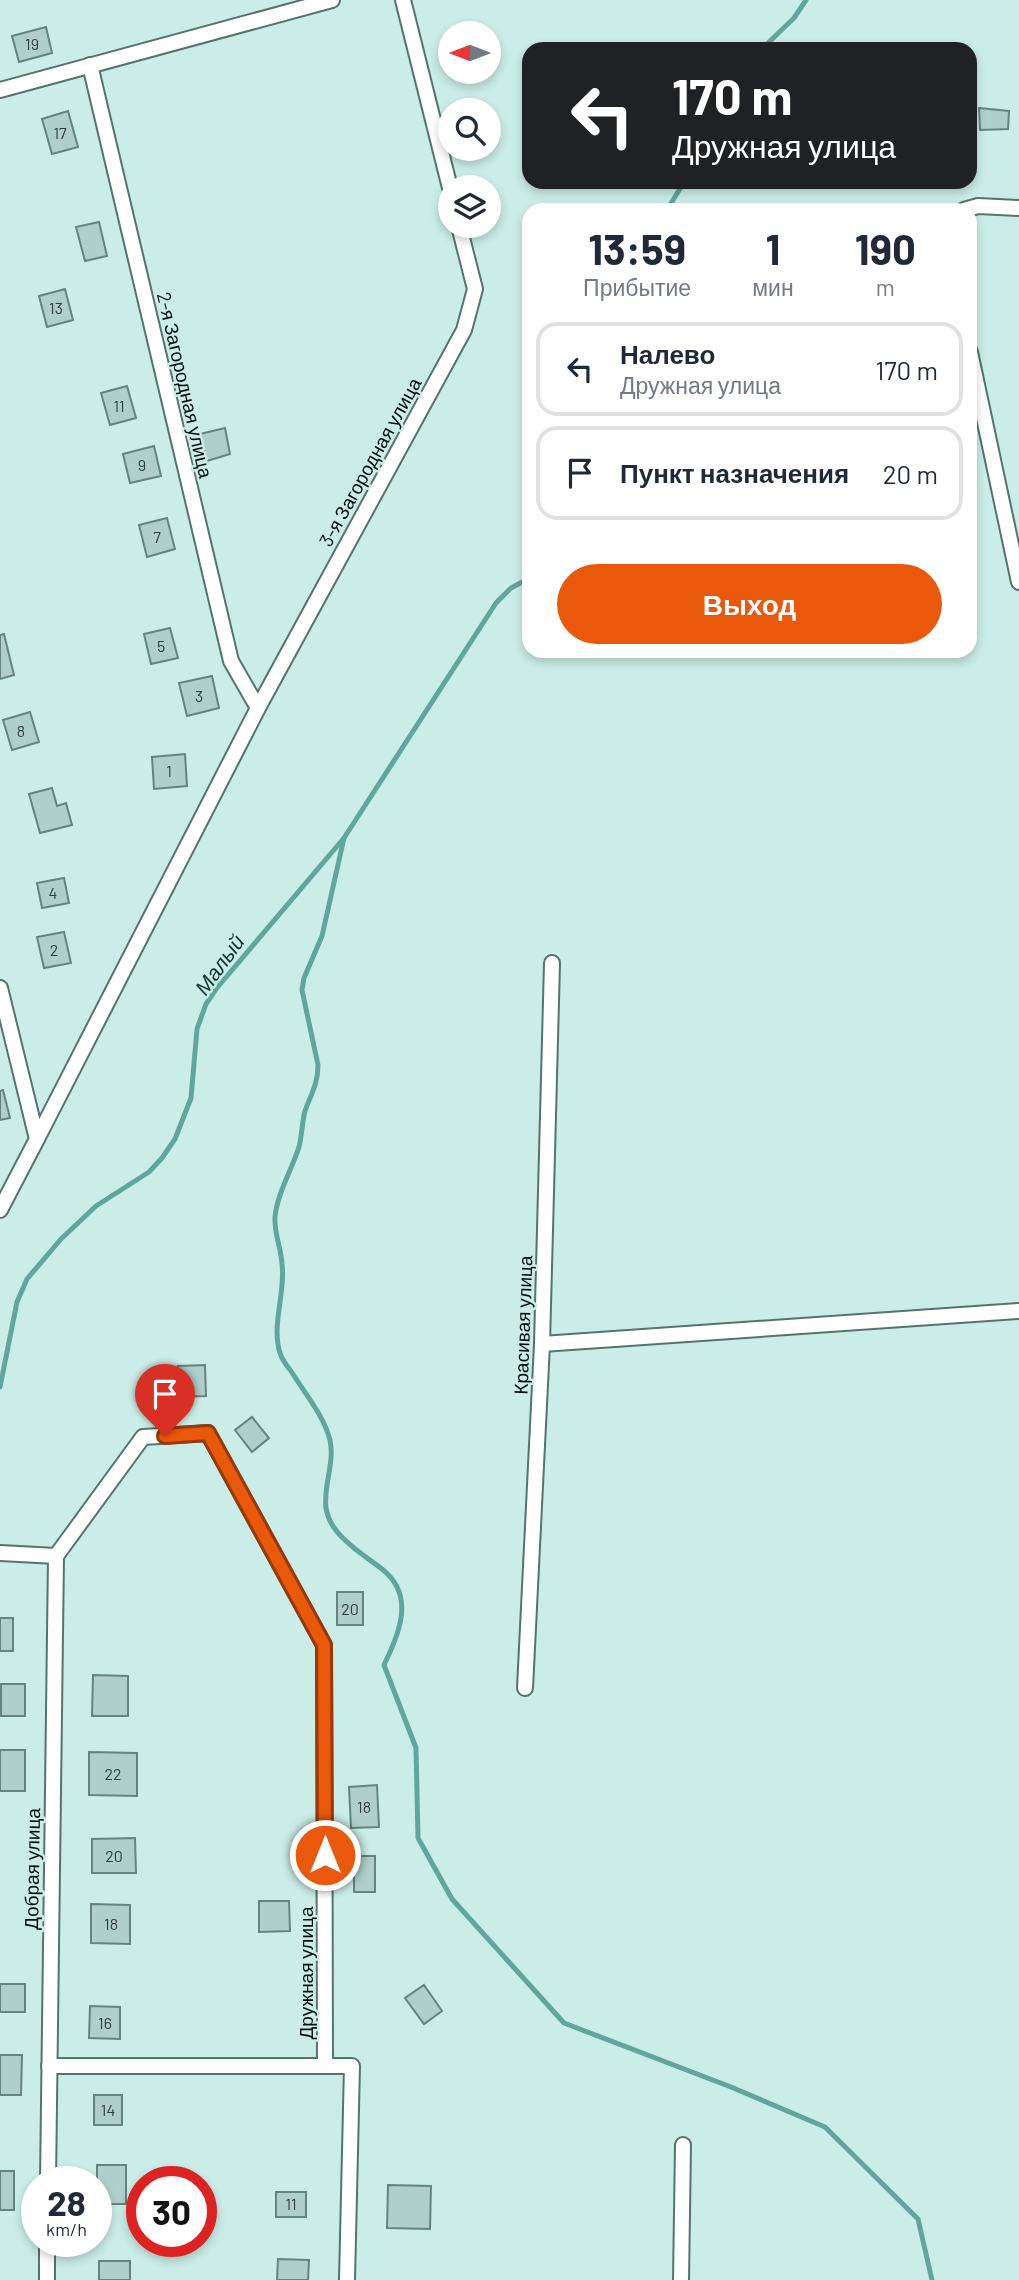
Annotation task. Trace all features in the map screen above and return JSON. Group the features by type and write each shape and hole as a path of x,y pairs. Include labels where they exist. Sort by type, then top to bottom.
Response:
{"street":[{"path":"0,90 332,0"},
{"path":"403,0 447,175"},
{"name":"2-я Загородная улица","path":"90,65 231,661 258,708"},
{"path":"977,206 1019,208"},
{"name":"3-я Загородная улица","path":"0,1210 258,708 464,330 475,289 462,238"},
{"path":"977,385 1019,582"},
{"name":"Красивая улица","path":"525,1688 542,1344 552,963"},
{"path":"0,988 37,1139"},
{"path":"542,1344 1019,1311"},
{"name":"Дружная улица","path":"56,1556 143,1437 208,1433 324,1645 326,2066 352,2066 347,2280"},
{"path":"0,1553 56,1556"},
{"name":"Добрая улица","path":"48,2166 56,1556"},
{"path":"49,2066 326,2066"},
{"path":"681,2280 683,2145"},
{"path":"47,2257 47,2280"}],"building":[{"path":"46,27 52,53 19,62 12,36"},
{"path":"979,108 1009,111 1008,129 980,130"},
{"path":"68,111 78,147 52,154 42,119"},
{"path":"99,222 107,256 85,261 76,227"},
{"path":"65,289 73,320 47,327 39,296"},
{"path":"127,386 136,418 110,425 101,393"},
{"path":"225,428 230,454 207,461 200,434"},
{"path":"154,446 161,476 130,483 123,454"},
{"path":"167,518 175,549 147,557 139,525"},
{"path":"170,628 178,658 151,664 144,634"},
{"path":"4,634 14,675 0,679 0,635"},
{"path":"212,676 219,708 187,716 179,683"},
{"path":"30,712 39,742 12,750 3,720"},
{"path":"185,754 187,786 154,789 152,757"},
{"path":"52,788 57,806 66,803 72,825 40,833 29,794"},
{"path":"64,878 69,903 42,908 37,883"},
{"path":"64,932 71,963 44,968 37,937"},
{"path":"3,1090 10,1118 0,1120 0,1091"},
{"path":"205,1365 206,1396 178,1397 178,1366"},
{"path":"252,1417 269,1438 252,1452 235,1430"},
{"path":"337,1592 363,1592 363,1625 337,1625"},
{"path":"0,1618 13,1618 13,1651 0,1651"},
{"path":"93,1675 128,1676 128,1716 92,1716"},
{"path":"1,1684 25,1684 25,1716 1,1716"},
{"path":"0,1750 25,1750 25,1791 0,1791"},
{"path":"89,1752 137,1753 137,1796 89,1795"},
{"path":"377,1785 379,1827 351,1828 349,1787"},
{"path":"135,1838 136,1873 92,1873 92,1839"},
{"path":"354,1856 375,1856 375,1892 354,1892"},
{"path":"259,1901 289,1901 290,1931 259,1932"},
{"path":"91,1904 130,1905 130,1944 91,1943"},
{"path":"0,1984 25,1984 25,2012 0,2012"},
{"path":"424,1985 442,2011 424,2024 405,1998"},
{"path":"90,2006 120,2007 120,2039 89,2038"},
{"path":"0,2055 22,2055 21,2095 0,2095"},
{"path":"94,2095 122,2095 122,2125 94,2125"},
{"path":"126,2165 126,2204 112,2204 112,2166 97,2166"},
{"path":"0,2171 14,2171 14,2210 0,2210"},
{"path":"388,2185 431,2186 430,2229 387,2228"},
{"path":"276,2192 306,2192 306,2217 276,2217"},
{"path":"278,2259 309,2260 308,2280 277,2280"},
{"path":"99,2261 130,2261 130,2280 99,2280"}],"waterway":[{"name":"Малый","path":"769,42 794,18 806,0"},
{"name":"Малый","path":"671,203 680,189"},
{"name":"Малый","path":"0,1387 17,1302 27,1279 61,1239 96,1206 149,1172 162,1158 175,1139 191,1098 197,1029 206,1004 344,838 496,603 511,588 522,582"},
{"path":"344,838 322,936 304,978 302,990 318,1072 305,1111 299,1147 276,1208 276,1229 283,1275 277,1331 282,1358 318,1413 330,1440 331,1457 326,1500 331,1521 349,1544 382,1569 399,1591 402,1603 399,1628 384,1665 416,1748 418,1838 452,1899 564,2023 731,2087 825,2127 918,2219 932,2280"}],"route":[{"path":"165,1436 208,1433 324,1645 325,1855"}]}
